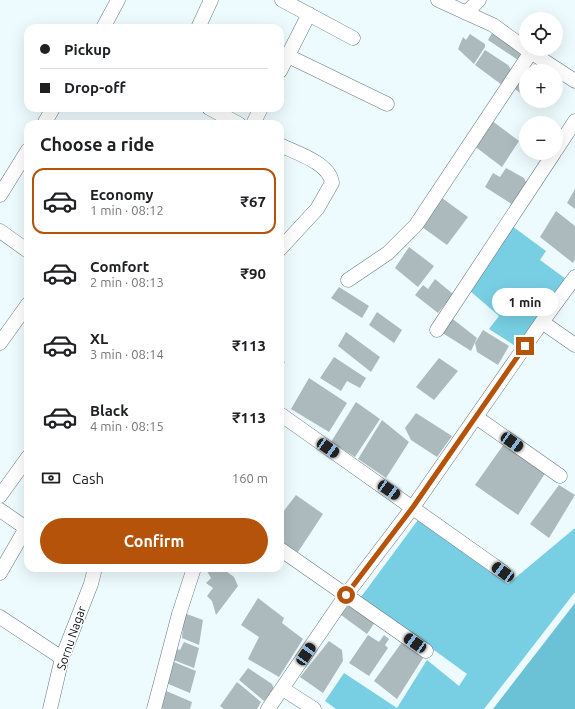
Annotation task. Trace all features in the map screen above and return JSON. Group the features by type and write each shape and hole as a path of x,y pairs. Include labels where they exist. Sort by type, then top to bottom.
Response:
{"street":[{"path":"105,24 118,0"},
{"path":"200,24 211,0"},
{"path":"282,0 353,38"},
{"path":"438,0 493,25 519,44"},
{"path":"466,13 479,0"},
{"path":"284,64 308,14"},
{"path":"288,56 387,104"},
{"path":"348,280 388,253 416,225 524,56"},
{"path":"537,56 575,81"},
{"path":"216,112 232,120"},
{"path":"563,139 575,121"},
{"path":"284,147 324,167 330,174 332,183 317,209 284,245"},
{"path":"0,195 24,156"},
{"path":"437,330 549,160"},
{"path":"0,231 24,248"},
{"path":"268,709 346,595 413,507 575,277"},
{"path":"0,343 24,310"},
{"path":"542,322 575,345"},
{"path":"284,417 503,572"},
{"path":"476,417 560,476"},
{"path":"0,496 24,463"},
{"path":"0,510 24,527"},
{"path":"0,572 24,531"},
{"path":"284,552 426,651"},
{"name":"Sornu Nagar","path":"50,709 62,658 91,584 94,572"},
{"path":"154,709 193,572"},
{"path":"0,617 62,658"},
{"path":"283,689 314,709"}],"shaded area":[{"path":"512,226 546,251 540,260 566,279 517,347 489,329 499,316 469,290"},
{"path":"418,520 508,584 575,528 575,592 484,709 336,709 325,701 344,673 397,708 427,660 459,686 467,674 361,597"},
{"path":"575,603 575,709 493,709"}],"building":[{"path":"495,28 519,46 519,56 522,56 518,60 488,40"},
{"path":"470,34 485,44 485,47 474,64 458,49 463,37 466,40"},
{"path":"485,50 508,65 512,71 502,85 475,65"},
{"path":"519,80 519,92 512,87"},
{"path":"491,120 519,141 502,167 473,145"},
{"path":"506,168 524,178 527,184 513,205 485,187 493,173 500,177"},
{"path":"575,189 575,209 567,203"},
{"path":"442,198 468,217 447,245 422,227"},
{"path":"556,211 575,226 575,259 573,263 540,237"},
{"path":"409,247 434,266 418,287 395,268"},
{"path":"435,279 453,294 438,313 415,295 423,285 428,289"},
{"path":"339,287 369,306 362,318 331,298"},
{"path":"377,312 402,330 394,343 369,325"},
{"path":"449,316 477,338 471,351 441,332"},
{"path":"483,330 509,346 498,365 477,352 475,343"},
{"path":"346,332 380,357 371,372 338,346"},
{"path":"334,357 366,378 360,388 347,381 341,391 320,378"},
{"path":"439,358 458,371 434,400 416,387"},
{"path":"309,378 347,403 329,432 291,409"},
{"path":"356,402 380,419 355,457 331,442"},
{"path":"416,413 452,436 437,457 411,440 405,428"},
{"path":"382,420 409,442 386,478 358,459"},
{"path":"504,444 546,472 518,515 475,485"},
{"path":"559,485 575,495 549,538 530,524"},
{"path":"296,495 323,514 298,552 284,543 284,511"},
{"path":"207,572 227,572 234,577 238,586 216,615 212,601 207,596 213,588 206,583 211,578"},
{"path":"258,598 284,618 282,623 303,639 279,677 248,659 259,637 241,625"},
{"path":"350,603 375,622 367,634 341,615"},
{"path":"184,613 203,620 199,645 182,638"},
{"path":"368,635 379,642 384,635 389,639 385,645 388,648 369,676 349,663"},
{"path":"329,641 342,650 343,661 323,693 300,677"},
{"path":"184,642 199,648 194,668 171,659 174,648 180,650"},
{"path":"402,642 423,658 397,699 374,681"},
{"path":"174,662 196,671 190,693 166,683"},
{"path":"248,668 272,684 274,689 264,701 239,680"},
{"path":"237,682 261,702 257,709 224,709 220,706"},
{"path":"164,690 192,702 190,709 164,709 159,707"}],"route":[{"path":"346,595 413,507 525,346"}]}
